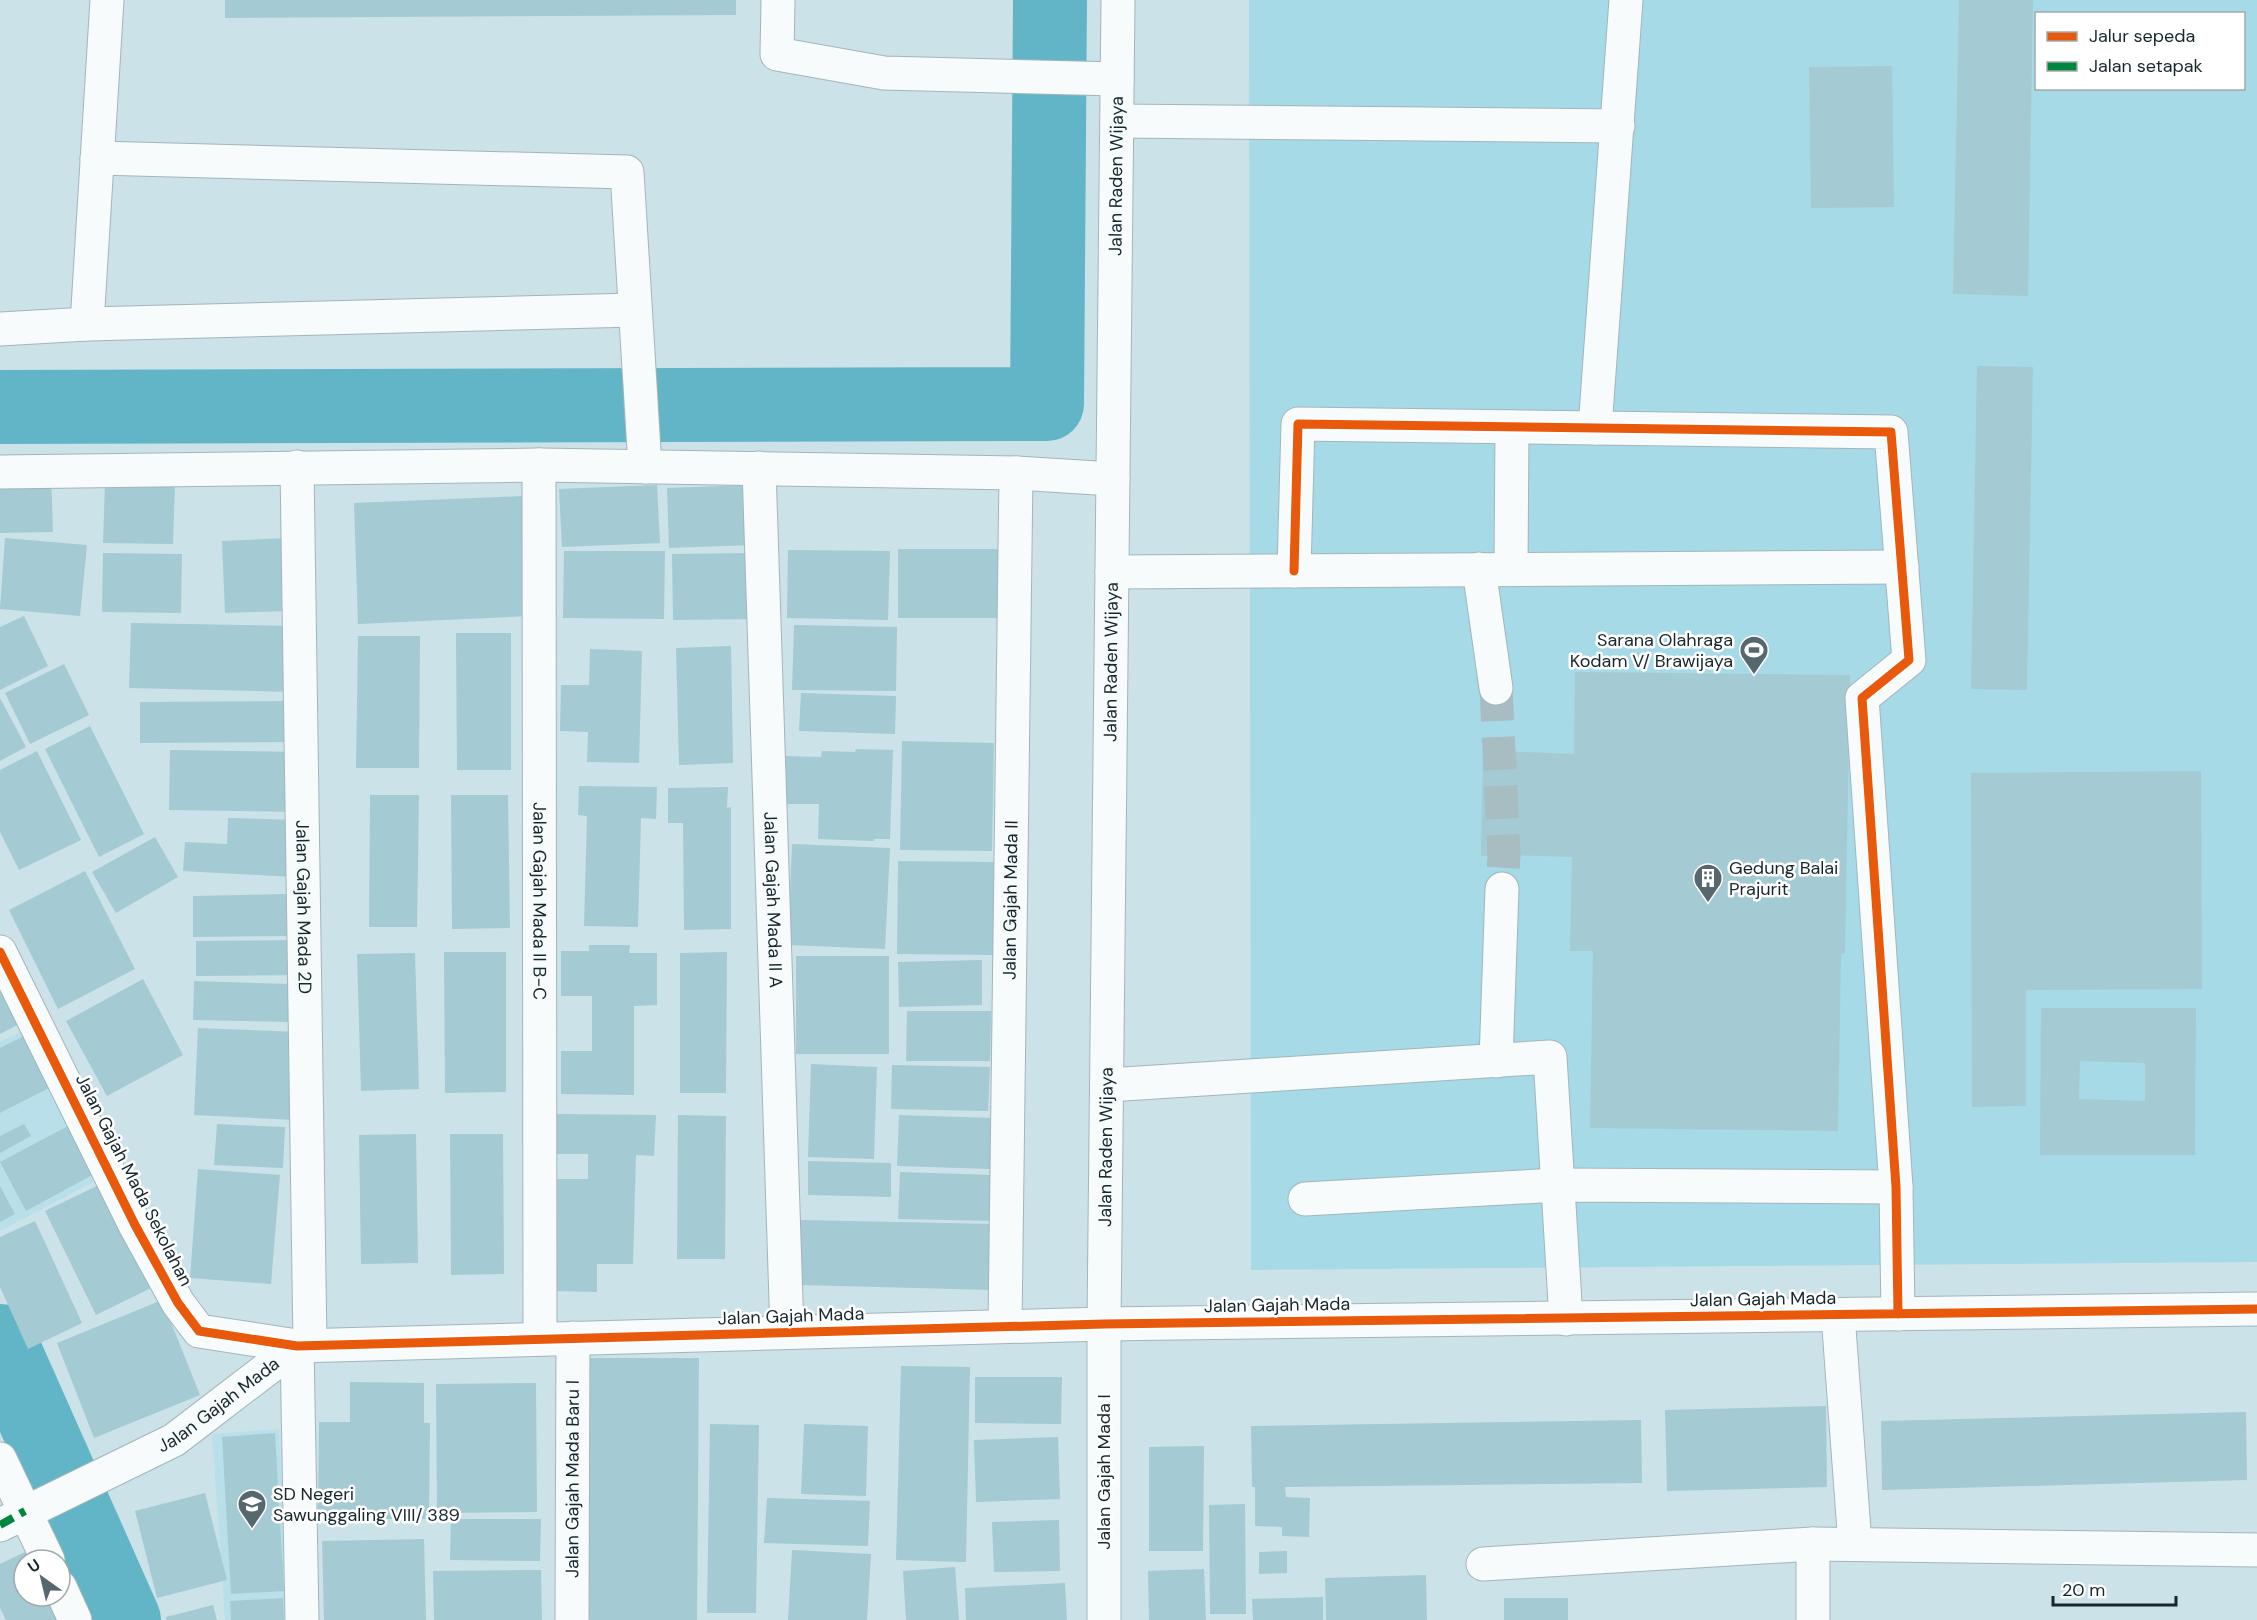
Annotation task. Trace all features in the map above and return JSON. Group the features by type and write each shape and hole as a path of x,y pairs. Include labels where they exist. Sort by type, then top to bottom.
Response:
{"street":[{"path":"87,324 107,0"},
{"path":"778,0 777,54 884,73 1106,78"},
{"name":"Jalan Raden Wijaya","path":"1104,1324 1117,121 1106,78 1118,0"},
{"path":"1595,428 1626,0"},
{"path":"1117,121 1618,126"},
{"path":"97,158 627,172 645,466"},
{"path":"0,329 87,324 635,310"},
{"path":"1294,571 1298,424 1891,432 1909,660 1862,698 1896,1187 1898,1314"},
{"path":"1496,688 1495,569 1512,427"},
{"path":"0,472 539,465 1016,473 1113,479"},
{"name":"Jalan Gajah Mada II B-C","path":"539,465 540,1339"},
{"name":"Jalan Gajah Mada 2D","path":"297,467 303,1346 302,1620"},
{"name":"Jalan Gajah Mada II A","path":"759,468 787,1332"},
{"name":"Jalan Gajah Mada II","path":"1005,1326 1016,473"},
{"path":"1112,572 1902,567"},
{"path":"1496,1061 1502,889"},
{"name":"Jalan Gajah Mada Sekolahan","path":"0,952 135,1225 188,1317 199,1331 303,1346"},
{"path":"1108,1085 1550,1058 1566,1318"},
{"path":"1305,1199 1558,1185 1896,1187"},
{"name":"Jalan Gajah Mada","path":"22,1514 174,1440 303,1346 1104,1324 2257,1309"},
{"path":"1838,1315 1855,1544"},
{"name":"Jalan Gajah Mada I","path":"1104,1324 1104,1620"},
{"name":"Jalan Gajah Mada Baru I","path":"572,1620 573,1338"},
{"path":"0,1459 22,1514 41,1548"},
{"path":"1813,1544 1813,1620"},
{"path":"1483,1564 1813,1544 2257,1550"}],"shaded area":[{"name":"Sarana Olahraga Kodam V/ Brawijaya","path":"1249,0 2257,0 2257,1262 1251,1270"},
{"path":"32,1026 107,1175 0,1231 0,1042"},
{"name":"SD Negeri Sawunggaling VIII/ 389","path":"279,1429 289,1620 225,1620 212,1434"}],"building":[{"path":"225,0 736,0 736,15 225,18"},
{"path":"1959,0 2033,0 2028,296 1953,294"},
{"path":"1892,66 1894,207 1811,208 1809,67"},
{"path":"1977,366 2033,367 2027,690 1971,689"},
{"path":"51,472 53,532 0,533 0,474"},
{"path":"105,484 175,484 173,544 103,543"},
{"path":"657,485 660,543 562,547 559,489"},
{"path":"751,485 753,545 669,548 667,488"},
{"path":"524,496 529,616 358,624 354,503"},
{"path":"5,538 87,545 80,616 0,609"},
{"path":"287,538 290,611 225,613 222,541"},
{"path":"898,549 1000,549 1001,618 898,618"},
{"path":"788,550 890,551 888,620 787,618"},
{"path":"564,551 665,551 664,619 563,618"},
{"path":"103,553 182,554 181,613 102,612"},
{"path":"755,553 756,619 673,620 672,554"},
{"path":"24,616 48,666 0,690 0,627"},
{"path":"131,623 298,626 296,692 129,688"},
{"path":"794,625 897,627 896,691 792,690"},
{"path":"456,633 511,633 511,770 457,770"},
{"path":"358,636 420,636 419,768 356,768"},
{"path":"731,646 733,763 679,765 676,648"},
{"path":"590,649 642,651 639,763 587,762 588,732 560,731 561,685 589,685"},
{"path":"64,664 89,715 30,744 5,693"},
{"name":"Gedung Balai Prajurit","path":"1575,672 1850,675 1845,953 1841,954 1838,1131 1590,1128 1593,951 1570,951 1572,857 1481,856 1483,753 1499,751 1574,754"},
{"path":"801,693 896,696 895,734 799,731"},
{"path":"0,698 26,747 0,761"},
{"path":"291,701 291,742 140,743 140,702"},
{"path":"90,726 144,834 99,857 45,749"},
{"path":"902,741 994,743 992,851 900,850"},
{"path":"856,749 893,750 890,839 874,839 874,841 818,839 819,804 784,804 785,756 821,757 822,751 855,752"},
{"path":"170,750 299,752 298,812 169,810"},
{"path":"37,751 81,840 19,870 0,832 0,770"},
{"path":"2201,771 2202,989 2026,990 2026,1106 1972,1107 1971,773"},
{"path":"579,786 657,787 656,819 641,818 638,927 584,926 587,816 578,815"},
{"path":"728,787 727,808 731,807 731,929 684,930 683,823 668,823 668,788"},
{"path":"370,795 419,795 417,927 369,927"},
{"path":"451,795 508,795 510,928 452,929"},
{"path":"228,818 297,820 293,877 183,871 185,842 227,844"},
{"path":"155,837 178,877 116,913 92,872"},
{"path":"792,844 890,848 885,949 788,945"},
{"path":"898,861 996,862 993,955 897,954"},
{"path":"85,871 135,969 58,1009 9,910"},
{"path":"288,894 289,936 193,937 193,896"},
{"path":"303,940 302,975 196,976 196,941"},
{"path":"589,945 630,945 629,953 657,953 657,1005 634,1006 634,1095 561,1094 561,1051 592,1051 592,996 561,996 561,951 589,951"},
{"path":"444,952 506,952 506,1092 445,1093"},
{"path":"727,952 726,1093 680,1093 680,953"},
{"path":"415,953 419,1089 361,1091 357,954"},
{"path":"796,956 889,956 889,1054 796,1054"},
{"path":"982,960 982,1005 899,1007 898,962"},
{"path":"143,979 183,1055 107,1096 66,1021"},
{"path":"194,981 290,984 289,1022 193,1020"},
{"path":"0,984 21,1023 0,1034"},
{"path":"2041,1008 2196,1008 2195,1155 2040,1155","holes":["2080,1061 2145,1063 2145,1101 2079,1099"]},
{"path":"907,1011 991,1011 990,1061 906,1061"},
{"path":"198,1028 299,1032 294,1120 194,1115"},
{"path":"24,1036 51,1087 0,1113 0,1048"},
{"path":"811,1064 877,1067 874,1159 808,1157"},
{"path":"892,1065 990,1067 988,1111 891,1109"},
{"path":"556,1114 656,1115 654,1156 636,1155 633,1264 597,1264 597,1292 554,1291 557,1179 588,1179 588,1154 556,1154"},
{"path":"678,1115 726,1116 725,1259 677,1259"},
{"path":"899,1115 993,1118 992,1169 897,1166"},
{"path":"24,1124 31,1136 0,1153 0,1136"},
{"path":"217,1124 285,1127 283,1168 214,1165"},
{"path":"70,1125 96,1173 26,1211 0,1162"},
{"path":"416,1134 418,1263 361,1264 359,1135"},
{"path":"450,1134 503,1134 504,1274 451,1275"},
{"path":"808,1161 891,1163 891,1197 808,1195"},
{"path":"198,1169 280,1175 271,1284 190,1278"},
{"path":"900,1172 993,1175 992,1221 898,1219"},
{"path":"107,1181 157,1285 96,1315 45,1211"},
{"path":"0,1186 15,1214 0,1222"},
{"path":"801,1220 994,1224 993,1290 800,1285"},
{"path":"35,1221 82,1323 28,1349 0,1287 0,1237"},
{"path":"162,1300 200,1395 94,1438 57,1343"},
{"path":"580,1358 699,1358 697,1620 577,1620"},
{"path":"901,1366 970,1367 966,1562 896,1560"},
{"path":"975,1377 1062,1377 1061,1424 975,1423"},
{"path":"350,1382 424,1383 424,1423 430,1423 429,1519 318,1519 319,1422 350,1422"},
{"path":"536,1383 537,1512 437,1513 436,1384"},
{"path":"1826,1406 1827,1487 1667,1491 1665,1410"},
{"path":"2246,1412 2247,1480 1882,1490 1881,1421"},
{"path":"1641,1420 1642,1483 1285,1487 1286,1497 1310,1498 1309,1537 1282,1536 1282,1527 1255,1526 1251,1426"},
{"path":"710,1424 759,1425 756,1613 707,1613"},
{"path":"804,1424 868,1426 866,1496 801,1494"},
{"name":"SD Negeri Sawunggaling VIII/ 389","path":"275,1433 284,1591 231,1594 222,1437"},
{"path":"1058,1437 1060,1499 976,1502 974,1440"},
{"path":"1204,1446 1203,1551 1149,1551 1149,1447"},
{"path":"205,1493 227,1580 157,1598 135,1511"},
{"path":"767,1498 870,1501 868,1546 764,1543"},
{"path":"1245,1504 1246,1614 1210,1614 1209,1505"},
{"path":"451,1519 541,1519 540,1561 450,1560"},
{"path":"1059,1520 1060,1571 994,1572 992,1522"},
{"path":"424,1539 426,1620 324,1620 322,1541"},
{"path":"792,1550 871,1554 867,1620 788,1620"},
{"path":"1287,1551 1287,1573 1259,1574 1259,1552"},
{"path":"12,1558 12,1608 57,1608 63,1620 6,1620 0,1608 0,1564"},
{"path":"955,1567 959,1620 906,1620 903,1571"},
{"path":"1204,1569 1206,1620 1149,1620 1148,1571"},
{"path":"541,1570 542,1620 434,1620 433,1571"},
{"path":"1426,1575 1427,1620 1326,1620 1325,1578"},
{"path":"1065,1583 1067,1620 966,1620 965,1588"},
{"path":"1323,1597 1323,1620 1253,1620 1252,1599"},
{"path":"283,1598 284,1620 231,1620 230,1601"},
{"path":"1504,1598 1568,1598 1568,1620 1504,1620"},
{"path":"213,1605 217,1620 167,1620 166,1617"}],"waterway":[{"path":"0,407 1047,404 1050,0"},
{"path":"0,1341 124,1620"}],"tunnel":[{"path":"1496,688 1504,855 1502,889"}],"marked path":[{"path":"0,1525 25,1511"}],"cycle path":[{"path":"1294,571 1298,424 1891,432 1909,660 1862,698 1896,1187 1898,1314"},
{"path":"0,952 135,1225 178,1303 199,1331 297,1346 1104,1324 2257,1309"}],"place":[{"name":"Sarana Olahraga Kodam V/ Brawijaya","path":"1754,676"},
{"name":"Gedung Balai Prajurit","path":"1708,904"},
{"name":"SD Negeri Sawunggaling VIII/ 389","path":"252,1530"}]}
